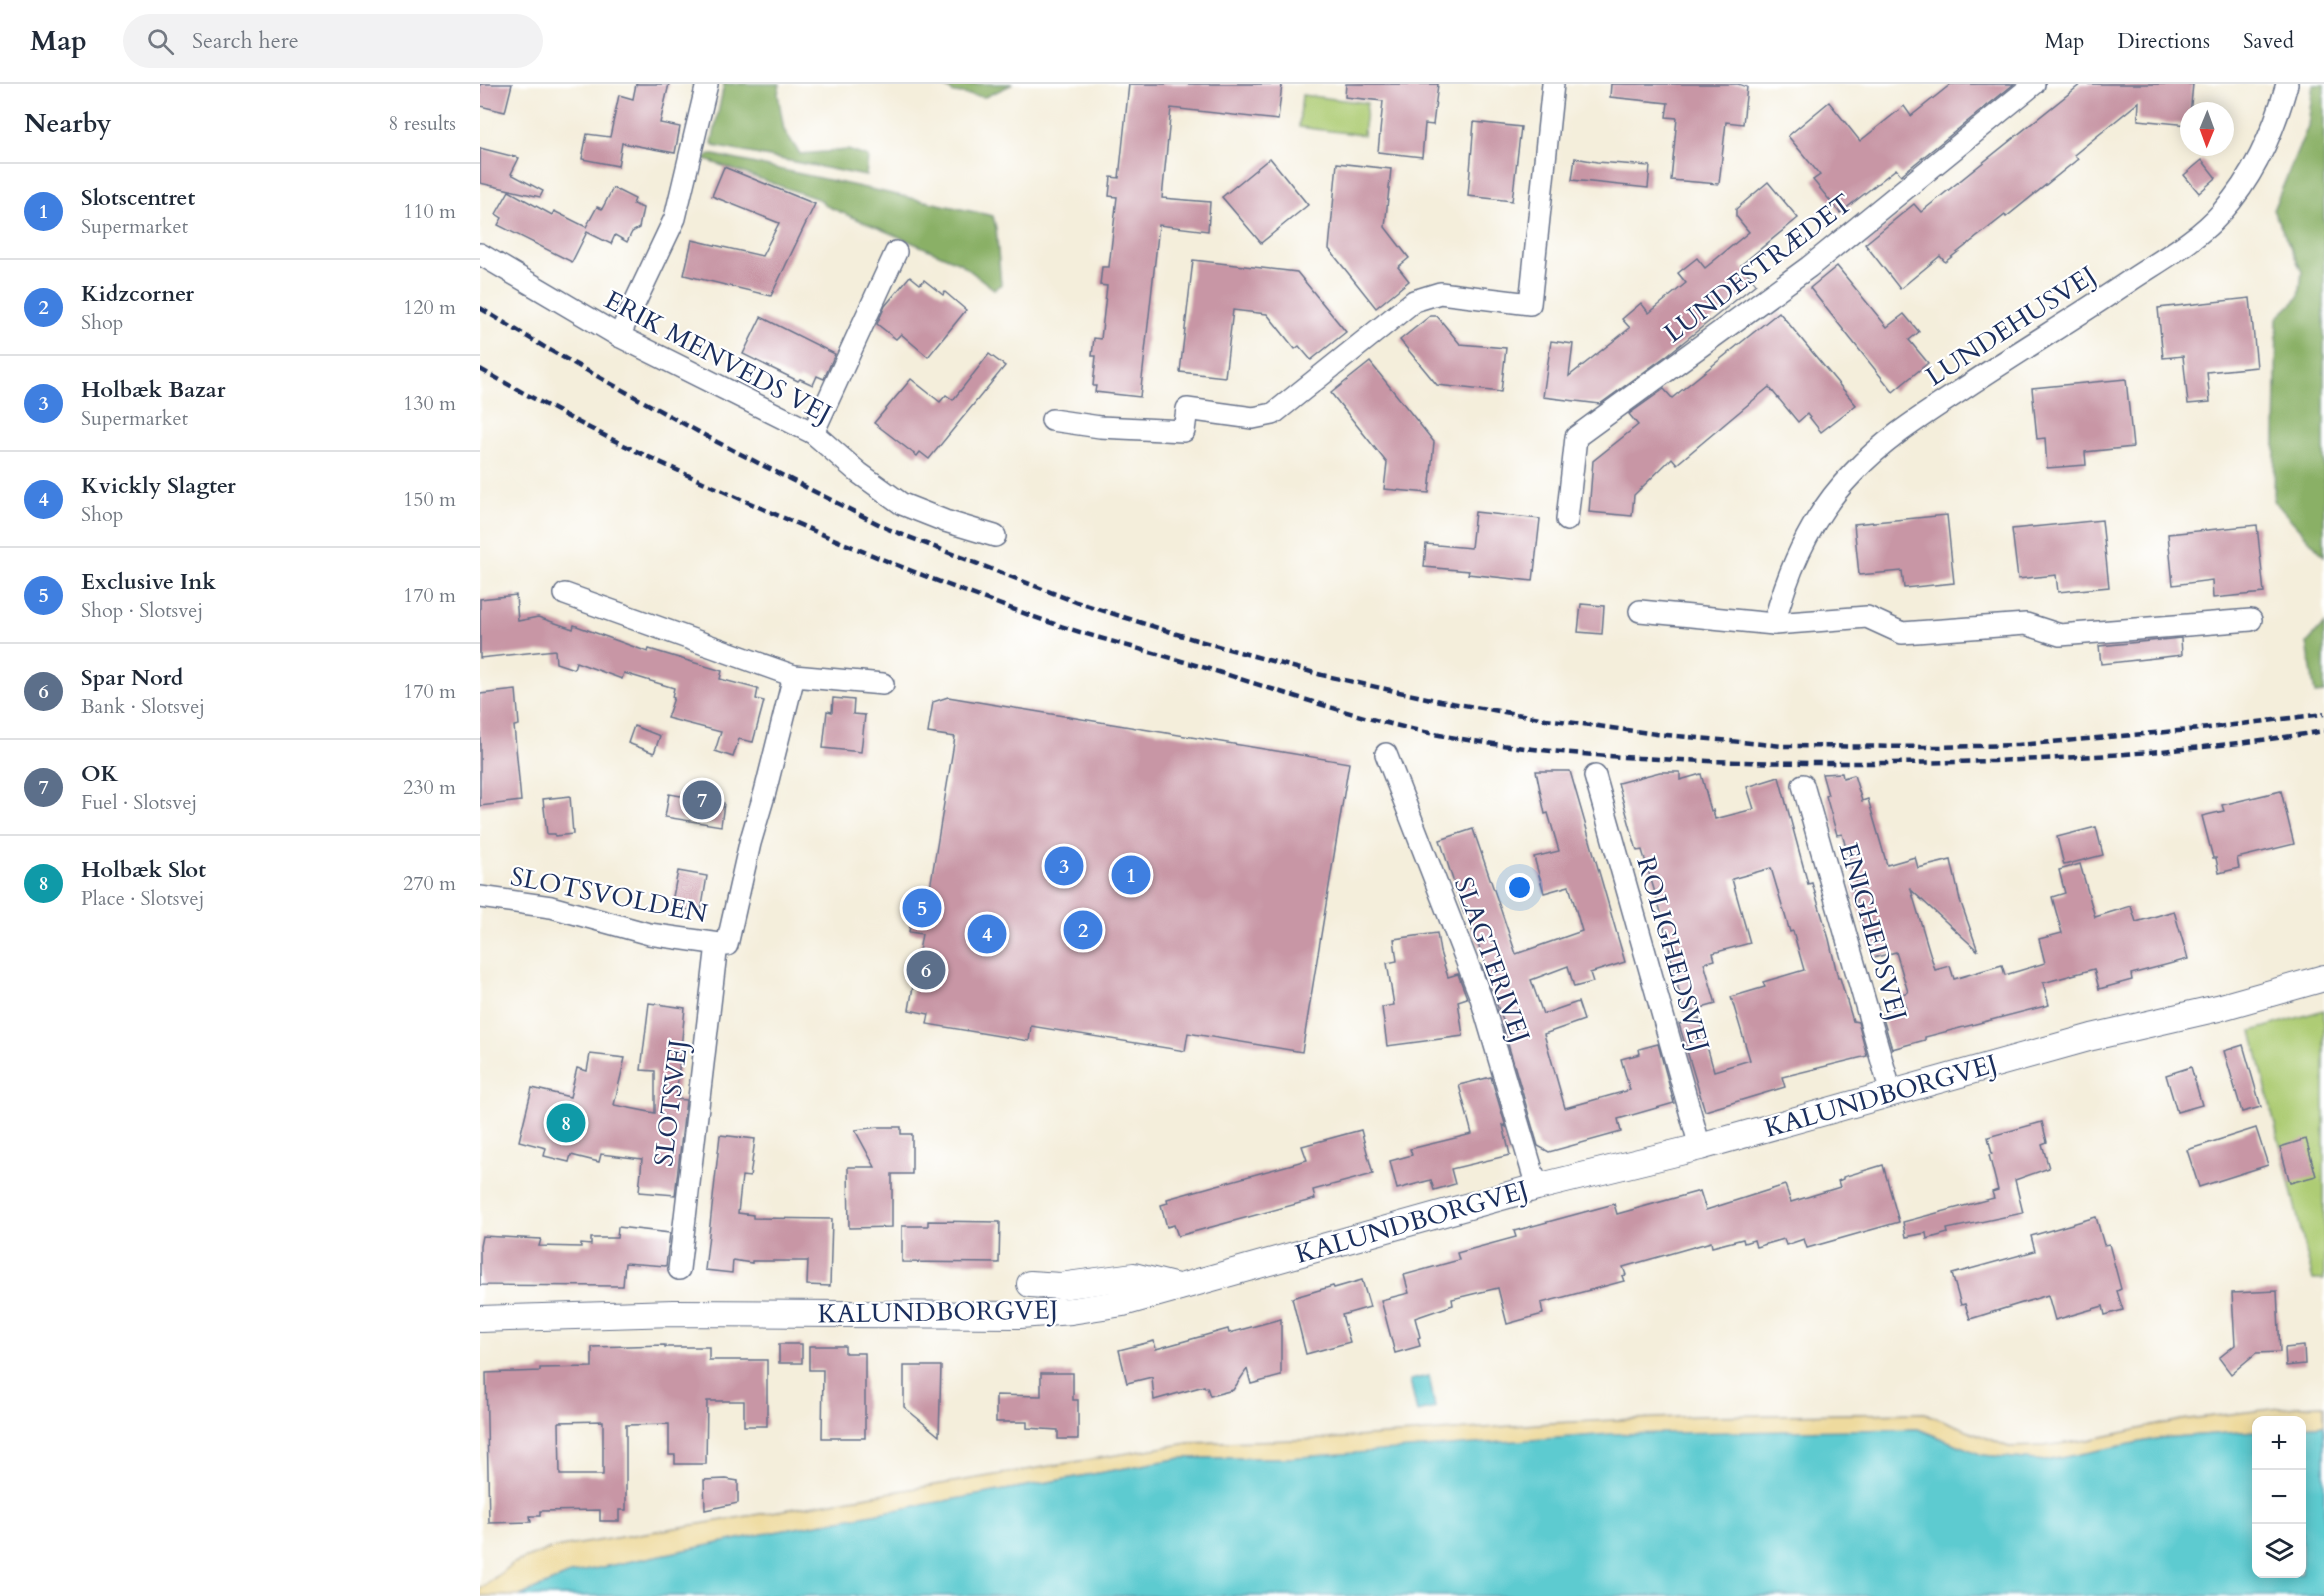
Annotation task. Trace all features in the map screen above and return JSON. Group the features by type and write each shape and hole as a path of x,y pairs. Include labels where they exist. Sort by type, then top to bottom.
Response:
{"street":[{"path":"619,336 675,218 707,84"},
{"path":"1052,420 1100,427 1184,431 1187,409 1253,418 1273,414 1414,301 1440,294 1530,304 1553,84"},
{"name":"LUNDESTRÆDET","path":"1567,520 1576,437 1809,267 2034,84"},
{"name":"LUNDEHUSVEJ","path":"1774,624 1782,594 1805,540 1824,510 1852,474 1892,436 2130,281 2189,240 2222,213 2254,170 2277,121 2288,84"},
{"path":"813,432 896,252"},
{"name":"ERIK MENVEDS VEJ","path":"480,254 619,336 813,432 859,473 902,504 945,521 995,536"},
{"path":"565,594 794,676 883,684"},
{"path":"1640,611 1774,624 1867,616 1902,633 2026,624 2060,635 2251,620"},
{"name":"SLOTSVEJ","path":"680,1269 722,945 765,792 794,676"},
{"name":"SLAGTERIVEJ","path":"1386,754 1481,998 1537,1187"},
{"name":"ROLIGHEDSVEJ","path":"1595,776 1700,1147"},
{"name":"ENIGHEDSVEJ","path":"1803,785 1891,1092"},
{"name":"SLOTSVOLDEN","path":"480,897 551,907 649,934 722,945"},
{"name":"KALUNDBORGVEJ","path":"480,1318 674,1313 1020,1315 1071,1311 1123,1303 1537,1187 1700,1147 2092,1037 2218,1008 2324,978"},
{"path":"1030,1284 1060,1286 1134,1276 1179,1287"}],"green space":[{"path":"724,84 780,84 778,94 784,130 800,154 848,150 868,157 866,176 714,146 712,143"},
{"path":"941,84 1013,84 985,97 954,93"},
{"path":"2313,84 2324,84 2324,556 2274,501 2277,318 2299,297 2302,272 2273,210 2308,126"},
{"path":"1302,95 1367,103 1363,135 1299,127"},
{"path":"710,154 993,216 1001,285 994,289 960,263 824,205 821,200 703,159"},
{"path":"2324,624 2324,693 2315,694 2307,643"},
{"path":"2324,1010 2324,1280 2313,1280 2252,1031"}],"sand":[{"path":"2324,1405 2324,1425 2306,1427 2306,1416 2252,1416 2252,1431 2161,1438 2046,1461 1982,1455 1918,1429 1288,1458 1181,1458 758,1535 570,1574 520,1596 480,1596 480,1589 514,1563 549,1549 1189,1443 1328,1439 1552,1423 1699,1416 1925,1413 2009,1447 2044,1446 2088,1440 2181,1420 2297,1406"}],"water":[{"path":"1429,1376 1435,1408 1417,1412 1410,1380"},
{"path":"2324,1425 2324,1596 520,1596 570,1574 758,1535 1181,1458 1288,1458 1611,1434 1918,1429 1982,1455 2046,1461 2161,1438 2252,1431 2252,1578 2306,1578 2306,1427"}],"building":[{"path":"480,84 512,84 505,112 480,106"},
{"path":"636,84 669,84 660,123 680,127 675,153 622,143 618,166 582,159 587,134 610,137 619,95 633,99"},
{"path":"1129,84 1282,84 1278,120 1171,108 1162,198 1210,202 1208,231 1159,225 1140,397 1095,392 1096,386 1093,386 1096,356 1092,356 1094,338 1101,339 1107,286 1100,285 1102,267 1109,267 1117,197 1109,196 1111,177 1119,178"},
{"path":"1346,84 1438,84 1433,125 1425,124 1422,157 1378,152 1383,101 1345,97"},
{"path":"1611,84 1738,84 1747,87 1743,124 1726,122 1719,184 1671,180 1677,118 1666,117 1668,103 1610,97"},
{"path":"1951,84 2014,84 1901,175 1896,169 1840,213 1813,180 1820,175 1788,136 1829,102 1860,141 1904,106 1911,116"},
{"path":"2081,84 2193,84 2191,102 2180,102 2180,124 2138,120 2139,102 2074,155 2078,159 2006,217 2005,215 1945,262 1940,256 1900,289 1865,244 1914,204 1921,212"},
{"path":"1474,122 1521,127 1512,201 1468,196"},
{"path":"480,148 519,158 511,174 543,191 540,197 480,183"},
{"path":"1270,158 1308,205 1261,243 1222,197"},
{"path":"1575,158 1650,166 1648,188 1572,180"},
{"path":"2202,160 2216,178 2199,193 2184,175"},
{"path":"1337,163 1391,169 1385,227 1409,258 1398,267 1409,281 1376,308 1329,249"},
{"path":"724,167 815,204 771,296 684,275 692,240 762,256 779,223 712,196"},
{"path":"1768,182 1798,218 1741,265 1756,284 1666,356 1600,404 1543,397 1551,341 1573,344 1569,376 1630,328 1622,319 1641,303 1649,313 1686,283 1678,273 1697,258 1705,268 1749,232 1736,216 1736,209"},
{"path":"613,188 635,199 633,204 643,208 639,228 632,232 627,242 615,235 611,244 587,232 572,262 498,225 502,218 496,214 509,191 552,215 554,211 586,227 597,207 602,209"},
{"path":"1193,260 1297,272 1346,332 1311,360 1299,346 1295,349 1267,314 1233,310 1225,377 1180,372"},
{"path":"1837,266 1887,327 1904,314 1919,332 1909,340 1928,363 1893,392 1810,288"},
{"path":"910,276 920,284 924,280 943,295 945,292 966,310 928,357 901,334 896,339 877,324 885,306"},
{"path":"2250,298 2257,367 2207,372 2210,402 2188,404 2183,356 2163,358 2158,308"},
{"path":"1779,312 1856,405 1821,432 1807,414 1798,422 1769,387 1677,464 1672,458 1634,495 1632,516 1589,512 1593,461 1638,425 1629,414 1664,389 1672,398"},
{"path":"1430,316 1437,316 1460,344 1506,348 1501,392 1437,385 1400,340"},
{"path":"761,317 835,354 824,379 817,376 813,385 800,379 798,381 743,354"},
{"path":"989,354 1005,366 929,459 920,452 917,456 874,423 911,379 940,402 946,395 953,400"},
{"path":"1370,362 1434,442 1429,493 1384,489 1387,463 1331,393"},
{"path":"2126,379 2133,447 2085,452 2086,465 2047,468 2045,438 2037,439 2032,388"},
{"path":"1475,512 1540,519 1533,581 1424,567 1426,544 1471,548"},
{"path":"1947,515 1954,583 1904,588 1902,571 1859,575 1854,524"},
{"path":"2102,520 2109,587 2058,592 2056,575 2018,579 2012,529"},
{"path":"2257,525 2264,593 2213,598 2212,580 2173,585 2168,534"},
{"path":"516,595 518,621 538,617 573,629 574,625 648,652 649,649 722,671 720,679 758,689 756,699 764,701 753,742 739,739 733,757 715,751 721,732 667,718 674,698 672,697 674,688 624,673 622,679 576,662 574,669 556,663 555,650 480,658 480,599"},
{"path":"1581,604 1604,606 1602,634 1578,632"},
{"path":"2181,638 2182,655 2101,664 2099,646"},
{"path":"516,690 519,725 514,726 521,801 480,806 480,694"},
{"path":"948,697 1349,763 1302,1052 1188,1033 1185,1051 1031,1026 1029,1041 927,1024 929,1014 909,1010 922,934 909,932 916,892 929,894 955,737 928,733 933,702"},
{"path":"833,698 854,700 853,714 865,715 861,752 823,748 827,711 832,712"},
{"path":"634,726 660,736 654,753 628,743"},
{"path":"1536,771 1570,771 1625,962 1590,973 1593,982 1574,987 1568,966 1531,980 1543,1014 1578,1002 1584,1020 1544,1034 1565,1108 1630,1090 1621,1059 1640,1054 1639,1049 1658,1044 1674,1103 1618,1119 1621,1132 1549,1152 1538,1146 1503,1027 1505,1026 1482,966 1486,965 1466,914 1464,914 1440,840 1473,829 1516,954 1582,931 1569,886 1544,893 1534,857 1559,851 1548,813 1545,814"},
{"path":"1660,772 1680,772 1680,780 1701,774 1715,819 1754,809 1747,787 1779,777 1808,884 1812,883 1838,978 1840,978 1853,1021 1858,1022 1867,1056 1782,1077 1785,1087 1705,1111 1679,1024 1699,1018 1714,1071 1750,1060 1731,997 1765,987 1763,982 1804,970 1771,868 1732,879 1750,943 1713,953 1715,960 1704,963 1716,1004 1684,1013 1660,909 1642,850 1637,851 1618,783"},
{"path":"1842,773 1843,778 1854,775 1862,801 1868,799 1887,865 1915,857 1918,868 1951,860 1960,900 1978,951 1911,890 1935,970 1950,966 1954,979 2002,965 2005,975 2045,963 2039,939 2062,933 2052,897 2065,893 2059,870 2080,864 2095,917 2131,906 2136,922 2174,911 2188,959 2131,974 2132,980 2099,989 2094,969 2043,983 2049,1005 1925,1037 1925,1040 1892,1049 1882,1015 1906,1009 1902,994 1908,992 1896,952 1873,958 1852,887 1857,885 1842,834 1837,835 1822,774"},
{"path":"2281,791 2294,844 2237,858 2239,868 2219,873 2202,816 2224,811 2222,805"},
{"path":"669,794 724,803 721,826 665,817"},
{"path":"570,796 573,834 555,836 555,834 547,834 543,799"},
{"path":"2096,827 2103,855 2064,865 2057,837"},
{"path":"678,871 707,876 701,912 671,907"},
{"path":"1437,933 1448,977 1458,974 1467,998 1458,1001 1463,1036 1387,1046 1382,1007 1394,1005 1387,963 1397,961 1394,939"},
{"path":"649,1003 685,1008 676,1099 686,1100 675,1195 639,1192 642,1159 601,1154 599,1162 571,1155 569,1162 544,1156 546,1148 519,1141 532,1088 570,1097 577,1068 587,1071 590,1054 625,1058 614,1105 655,1113 655,1071 641,1070"},
{"path":"2243,1045 2261,1107 2242,1112 2224,1051"},
{"path":"2191,1067 2202,1105 2177,1112 2166,1075"},
{"path":"1491,1077 1506,1127 1503,1125 1510,1155 1451,1169 1455,1184 1434,1190 1431,1180 1397,1189 1390,1161 1412,1155 1410,1149 1472,1134 1459,1085"},
{"path":"2042,1122 2047,1142 2042,1144 2049,1168 2015,1180 2023,1213 1947,1229 1948,1233 1927,1239 1926,1233 1906,1237 1903,1222 1994,1198 1992,1192 1998,1190 1989,1155 1992,1154 1988,1137"},
{"path":"901,1127 901,1134 912,1134 912,1174 892,1174 892,1227 849,1228 848,1167 875,1167 855,1130"},
{"path":"2256,1128 2268,1165 2199,1187 2187,1150"},
{"path":"1361,1130 1373,1174 1313,1190 1315,1199 1178,1236 1174,1225 1167,1227 1161,1205 1168,1203 1167,1199 1307,1160 1302,1146"},
{"path":"720,1135 755,1139 750,1177 742,1176 738,1213 753,1215 753,1218 832,1219 830,1286 807,1285 808,1261 752,1261 752,1263 733,1260 732,1273 705,1270"},
{"path":"2306,1139 2316,1176 2290,1183 2280,1147"},
{"path":"1883,1165 1899,1222 1807,1248 1804,1239 1786,1245 1784,1239 1756,1247 1754,1240 1744,1243 1743,1239 1712,1247 1711,1242 1623,1267 1626,1275 1622,1276 1624,1281 1541,1303 1543,1314 1507,1324 1498,1288 1452,1299 1453,1305 1415,1318 1420,1346 1395,1353 1381,1300 1409,1293 1404,1275 1459,1260 1457,1253 1516,1237 1514,1231 1614,1204 1617,1214 1700,1191 1706,1210 1785,1185 1791,1202 1840,1187 1838,1181 1843,1177"},
{"path":"2096,1217 2104,1245 2109,1244 2121,1289 2117,1291 2123,1310 2105,1315 2103,1306 2055,1320 2048,1295 1970,1319 1965,1304 1961,1305 1952,1274 2035,1251 2031,1236"},
{"path":"928,1221 1000,1222 999,1263 902,1262 902,1226 928,1226"},
{"path":"618,1227 670,1233 666,1266 625,1263 623,1286 480,1285 482,1236 541,1239 539,1246 581,1247 581,1244 591,1245 591,1238 617,1238"},
{"path":"1362,1280 1370,1307 1342,1315 1350,1342 1306,1354 1292,1298"},
{"path":"2277,1291 2280,1352 2256,1353 2231,1374 2219,1358 2235,1345 2232,1293"},
{"path":"1281,1319 1281,1376 1251,1384 1247,1369 1233,1390 1210,1396 1207,1387 1204,1386 1154,1400 1152,1377 1127,1383 1119,1350 1154,1341 1156,1349 1228,1329 1229,1333"},
{"path":"779,1344 802,1344 802,1363 779,1363"},
{"path":"665,1345 665,1347 709,1347 709,1360 767,1360 767,1426 744,1426 744,1401 707,1401 706,1464 675,1464 675,1455 669,1455 669,1424 626,1425 626,1510 619,1510 619,1521 600,1521 600,1510 540,1511 540,1516 530,1516 531,1522 489,1523 486,1373 540,1371 540,1368 592,1367 592,1347","holes":["603,1421 603,1475 560,1475 559,1422"]},
{"path":"809,1346 845,1346 845,1353 865,1353 865,1438 822,1438 823,1370 809,1370"},
{"path":"2304,1346 2305,1364 2286,1366 2285,1348"},
{"path":"904,1366 941,1366 939,1436 904,1407"},
{"path":"1041,1373 1073,1373 1073,1400 1078,1400 1078,1439 1058,1439 1058,1430 1027,1428 1027,1422 996,1422 996,1395 1041,1396"},
{"path":"704,1480 738,1481 738,1503 705,1510"}],"railway":[{"path":"480,308 546,348 717,442 888,529 1076,602 1196,640 1322,675 1440,701 1656,734 1783,746 2018,745 2200,729 2324,714"},
{"path":"480,369 634,450 785,519 939,582 1084,633 1299,698 1419,731 1495,744 1586,754 1815,763 2070,758 2198,748 2324,731"}],"place":[{"name":"OK","path":"702,800"},
{"name":"Holbæk Bazar","path":"1064,866"},
{"name":"Slotscentret","path":"1131,875"},
{"name":"Exclusive Ink","path":"922,908"},
{"name":"Kidzcorner","path":"1083,930"},
{"name":"Kvickly Slagter","path":"987,934"},
{"name":"Spar Nord","path":"926,970"},
{"name":"Holbæk Slot","path":"566,1123"}]}
